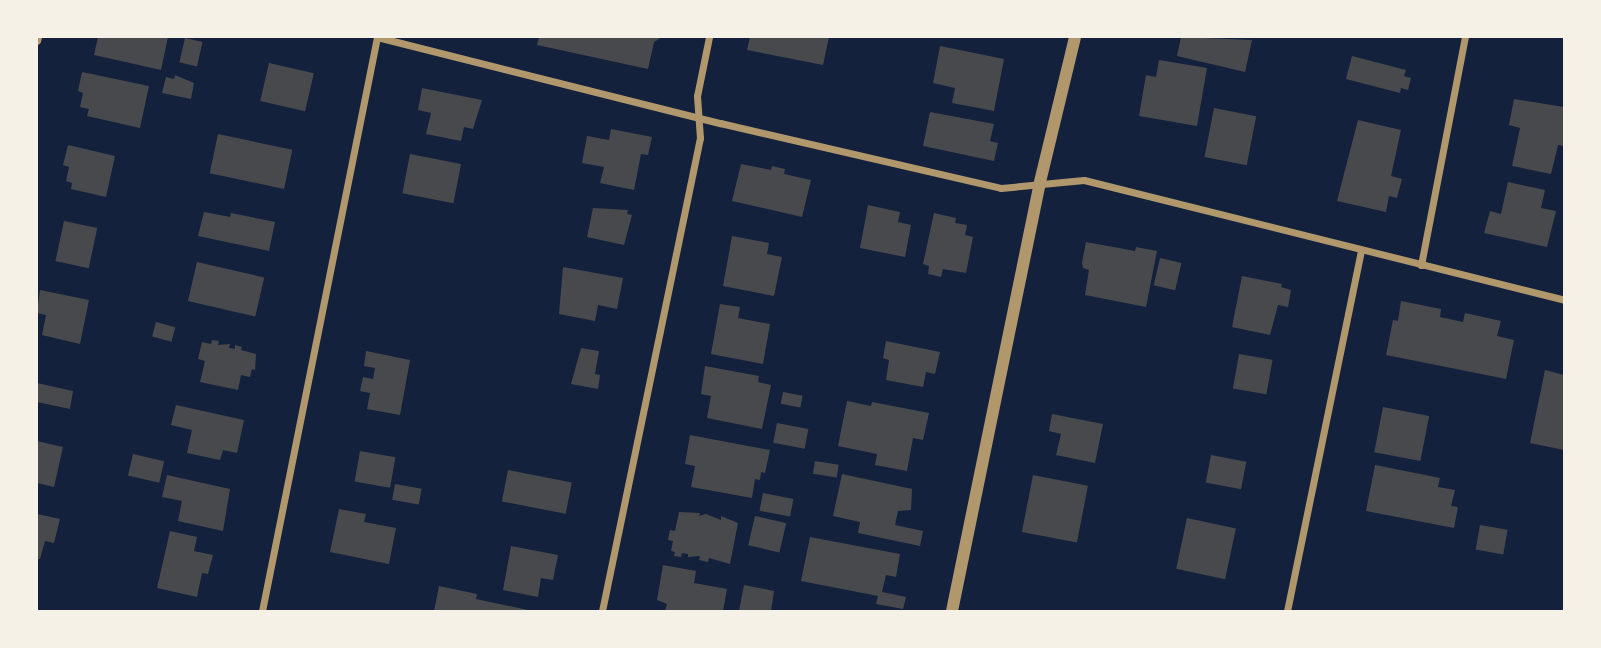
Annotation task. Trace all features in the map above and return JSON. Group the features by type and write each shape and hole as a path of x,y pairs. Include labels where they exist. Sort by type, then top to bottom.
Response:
{"street":[{"path":"262,611 377,37 698,117 1001,188 1084,180 1564,300"},
{"path":"603,611 701,138 697,96 709,37"},
{"path":"952,611 1039,186 1075,37"},
{"path":"1421,265 1465,37"},
{"path":"1287,611 1361,250"}],"building":[{"path":"98,37 168,37 161,70 94,55"},
{"path":"539,37 662,37 654,42 648,69 537,45"},
{"path":"750,37 829,37 823,65 747,50"},
{"path":"1181,37 1252,40 1245,72 1177,56"},
{"path":"185,38 203,42 197,66 179,62"},
{"path":"940,46 1004,59 994,111 952,103 955,88 933,83"},
{"path":"1352,56 1406,70 1404,76 1411,78 1408,90 1401,88 1400,93 1346,79"},
{"path":"1159,60 1207,68 1197,126 1139,116 1146,75 1156,77"},
{"path":"269,63 314,73 305,111 260,101"},
{"path":"82,72 149,86 140,128 87,116 89,109 80,107 83,93 78,91"},
{"path":"175,75 194,83 191,99 162,93 166,77 174,79"},
{"path":"422,88 482,100 473,129 464,127 461,141 426,134 431,113 418,110"},
{"path":"1514,99 1564,107 1564,146 1558,145 1551,174 1512,166 1520,128 1509,125"},
{"path":"1214,108 1256,116 1247,165 1204,157"},
{"path":"930,112 994,124 990,141 998,143 994,161 923,146"},
{"path":"1358,120 1401,130 1391,176 1402,179 1397,198 1389,196 1386,212 1337,201"},
{"path":"611,129 652,137 648,155 641,154 634,190 600,183 604,167 582,163 587,136 609,140"},
{"path":"218,134 292,150 284,189 210,173"},
{"path":"68,145 115,156 106,197 71,189 72,183 66,181 69,167 63,165"},
{"path":"410,154 461,164 453,203 402,193"},
{"path":"741,164 771,170 772,166 785,169 784,174 811,180 802,217 732,201"},
{"path":"1508,182 1545,190 1541,208 1556,211 1547,247 1484,233 1490,211 1501,214"},
{"path":"868,205 900,212 898,222 911,225 905,257 860,248"},
{"path":"593,208 628,210 627,214 632,215 624,245 587,237"},
{"path":"204,212 230,217 231,213 275,222 269,251 198,236"},
{"path":"934,213 956,218 955,223 967,225 965,235 973,237 966,273 943,269 941,277 928,274 929,266 923,264"},
{"path":"64,221 97,228 89,268 55,261"},
{"path":"732,236 769,243 767,254 782,257 774,296 723,286"},
{"path":"1086,242 1135,251 1136,247 1157,251 1146,307 1085,295 1089,270 1083,268 1082,263"},
{"path":"1160,258 1181,263 1175,290 1154,285"},
{"path":"197,262 264,278 255,316 188,301"},
{"path":"563,267 623,278 617,309 598,305 595,321 559,314"},
{"path":"1242,276 1282,284 1281,287 1291,290 1288,307 1278,305 1270,335 1232,327"},
{"path":"40,290 89,300 80,344 42,335 46,315 37,313"},
{"path":"1401,301 1441,309 1440,317 1463,322 1465,313 1501,321 1497,336 1514,340 1506,379 1386,355 1393,320 1398,321"},
{"path":"720,304 740,307 738,318 770,324 763,364 711,354"},
{"path":"156,322 175,327 171,342 152,336"},
{"path":"212,340 219,341 218,345 230,344 229,348 235,349 235,345 242,347 241,350 256,354 255,370 252,369 250,377 241,375 238,390 200,382 205,361 198,359 202,342 211,344"},
{"path":"886,341 940,352 935,374 926,372 923,387 886,380 889,360 883,358"},
{"path":"581,348 599,351 595,374 600,375 598,389 571,384"},
{"path":"366,351 410,360 400,415 367,409 370,393 360,391 363,377 373,379 375,368 364,366"},
{"path":"1239,354 1272,360 1266,394 1233,388"},
{"path":"705,366 759,376 758,382 771,385 762,429 707,418 711,396 701,394"},
{"path":"1545,370 1564,375 1564,450 1530,443"},
{"path":"37,383 73,391 70,409 37,402"},
{"path":"783,392 803,396 800,408 781,404"},
{"path":"847,401 871,406 872,402 929,413 923,440 913,438 907,471 875,465 877,454 838,446"},
{"path":"176,405 244,420 237,453 223,450 220,460 187,453 192,430 171,425"},
{"path":"1383,407 1429,416 1420,461 1374,452"},
{"path":"1052,414 1103,424 1095,463 1056,455 1061,434 1049,431"},
{"path":"777,423 808,429 805,449 773,443"},
{"path":"690,435 770,450 765,473 761,472 760,480 755,479 752,498 691,487 695,466 685,464"},
{"path":"37,441 63,447 54,487 37,483"},
{"path":"360,451 395,457 390,488 355,482"},
{"path":"133,454 164,461 159,483 128,475"},
{"path":"1211,455 1246,462 1241,489 1206,482"},
{"path":"815,461 839,465 837,478 813,474"},
{"path":"1375,465 1440,478 1438,487 1455,490 1451,506 1458,507 1454,528 1366,511"},
{"path":"508,470 572,482 566,514 502,501"},
{"path":"842,474 912,489 911,510 898,511 895,525 923,531 920,546 858,533 860,522 833,516"},
{"path":"167,475 230,489 223,531 178,521 182,501 162,497"},
{"path":"1033,475 1088,486 1077,543 1022,532"},
{"path":"395,484 422,489 419,504 392,500"},
{"path":"763,493 793,499 790,517 760,511"},
{"path":"339,509 366,514 364,522 396,528 389,564 330,552"},
{"path":"679,512 700,513 699,516 706,514 721,520 721,516 738,523 730,564 709,558 708,562 699,560 700,556 688,557 688,554 682,553 681,557 674,556 675,552 671,551 673,541 668,540 670,530 675,531"},
{"path":"37,514 60,519 54,543 45,541 40,559 37,559"},
{"path":"755,516 786,523 779,552 748,545"},
{"path":"1187,518 1236,528 1225,579 1176,569"},
{"path":"1480,525 1508,530 1503,554 1476,550"},
{"path":"170,531 197,537 194,551 213,555 208,574 202,573 197,597 157,588"},
{"path":"810,537 900,554 896,577 886,575 882,592 906,597 903,609 876,604 878,596 801,581"},
{"path":"511,546 558,555 553,580 541,578 538,597 503,590"},
{"path":"663,565 696,571 694,583 727,589 723,611 665,611 667,604 657,600"},
{"path":"744,585 774,591 771,611 739,611"},
{"path":"439,586 477,594 476,599 533,611 434,611"}]}
